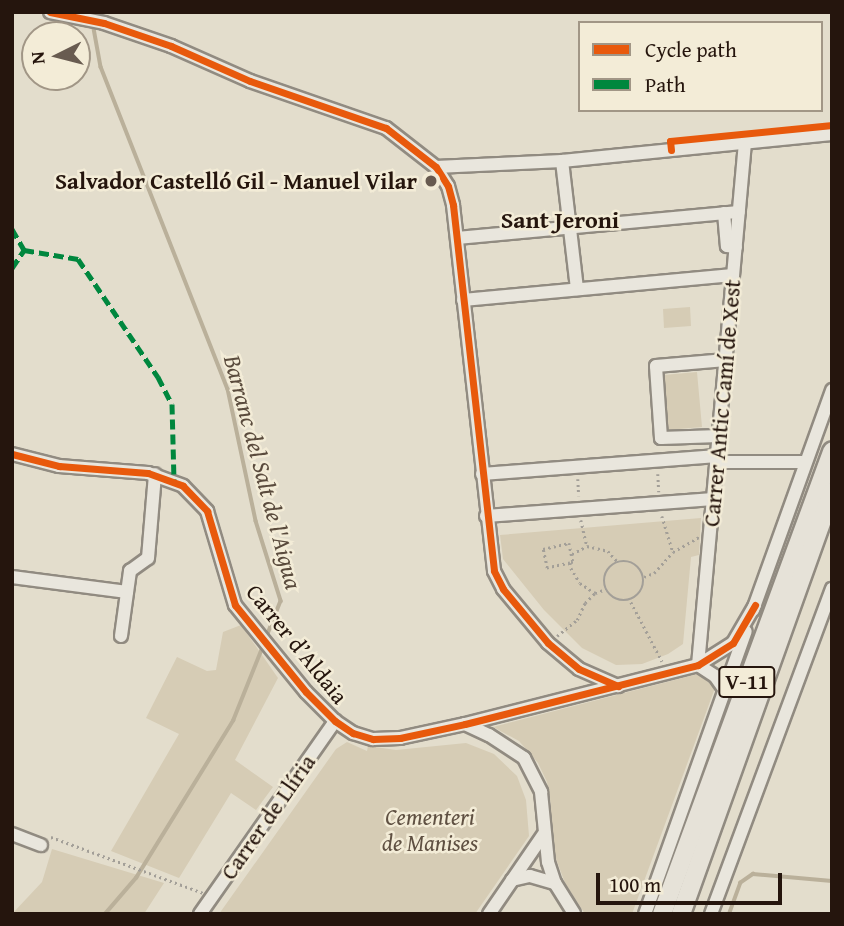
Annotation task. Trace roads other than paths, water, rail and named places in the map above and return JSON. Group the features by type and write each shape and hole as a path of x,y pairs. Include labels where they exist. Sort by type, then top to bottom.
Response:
{"highway":[{"name":"V-11","path":"662,914 832,451"},
{"name":"V-11","path":"681,914 770,669 776,642 832,492"},
{"path":"770,669 784,643 832,516"}],"street":[{"path":"56,13 104,23 171,46 250,81 386,128 436,167 448,186 457,238 494,571 503,589 548,643 579,668 618,686"},
{"path":"436,167 562,160 832,134"},
{"name":"Carrer Antic Camí de Xest","path":"698,664 745,142"},
{"path":"562,160 577,289"},
{"path":"457,238 739,212"},
{"path":"724,213 727,246 736,247"},
{"path":"463,300 733,275"},
{"path":"719,436 661,438 656,366 726,360"},
{"path":"645,914 832,390"},
{"name":"Carrer d’Aldaia","path":"12,454 59,466 155,474 183,486 207,511 235,605 335,721 353,733 373,739 400,738 465,724 698,664 733,643 755,605"},
{"path":"482,474 717,459 805,462"},
{"path":"121,636 130,571 148,558 155,474"},
{"path":"486,516 713,499"},
{"path":"12,577 127,592"},
{"path":"711,914 832,589"},
{"path":"698,664 715,676 726,692"},
{"name":"Carrer de Llíria","path":"200,914 335,721"},
{"path":"465,724 489,735 524,758 541,792 543,835 555,883 574,914"},
{"path":"12,834 46,841"},
{"path":"489,914 543,835"},
{"path":"512,880 530,876 555,883"}],"waterway":[{"name":"Barranc del Salt de l'Aigua","path":"91,12 101,67 228,389 256,521 281,601 266,639"},
{"name":"Barranc del Salt de l'Aigua","path":"105,914 136,878 233,721 263,646"},
{"path":"729,914 740,883 753,874 832,881"}],"place":[{"name":"Salvador Castelló Gil - Manuel Vilar","path":"431,181"}],"district":[{"name":"Sant Jeroni","path":"560,220"}],"park label":[{"name":"Cementeri de Manises","path":"430,830"}]}
